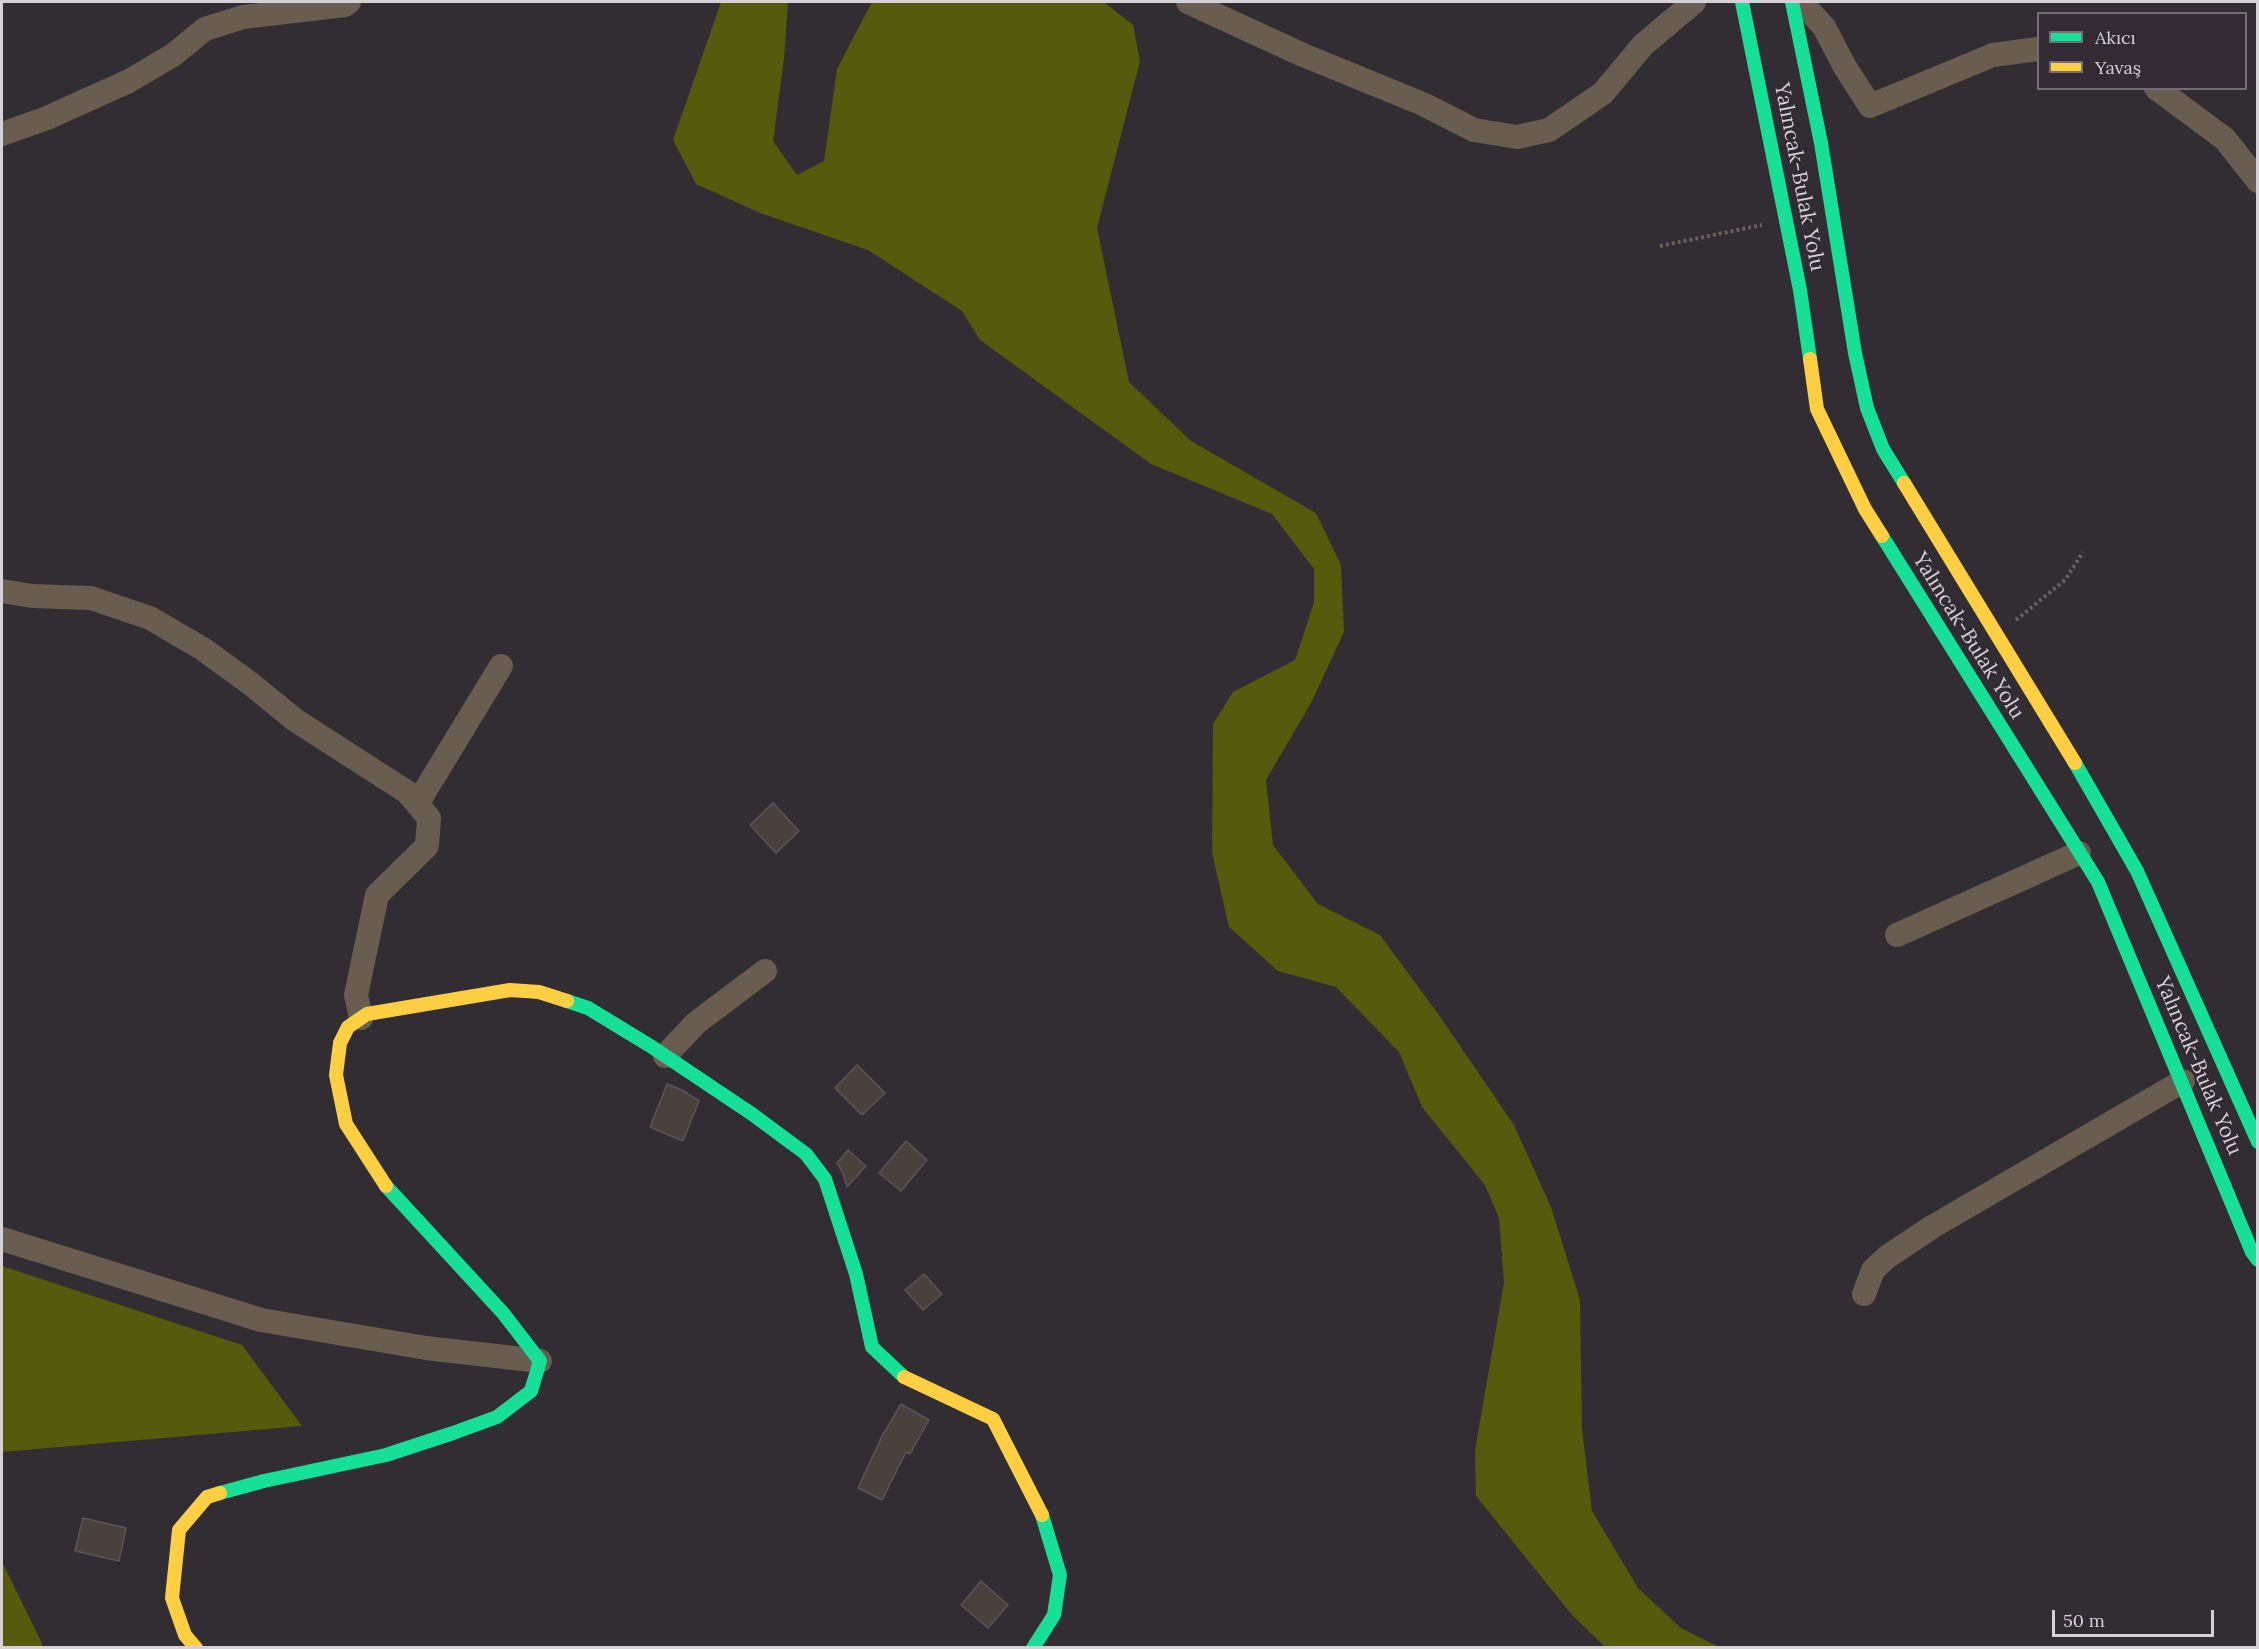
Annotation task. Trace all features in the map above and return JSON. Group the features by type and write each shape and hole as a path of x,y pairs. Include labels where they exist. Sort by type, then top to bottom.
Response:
{"main road":[{"name":"Yalıncak-Bulak Yolu","path":"1742,2 1800,290 1818,409 1865,509 2098,882 2252,1252 2258,1260"},
{"name":"Yalıncak-Bulak Yolu","path":"1792,2 1821,143 1855,353 1867,408 1883,449 2082,775 2137,871 2258,1142"},
{"path":"196,1647 185,1635 172,1598 179,1530 207,1497 264,1481 386,1455 497,1417 531,1391 540,1361 503,1313 387,1188 346,1124 336,1075 340,1042 348,1027 367,1014 510,990 539,992 588,1008 752,1114 806,1154 825,1179 856,1274 872,1347 900,1376 993,1419 1042,1514 1060,1575 1054,1615 1033,1647"}],"street":[{"path":"2,134 47,118 129,81 173,55 205,29 243,17 345,5 350,2"},
{"path":"1188,2 1304,55 1423,104 1474,130 1517,137 1549,130 1603,93 1643,45 1694,2"},
{"path":"1801,2 1824,27 1845,67 1870,106 1993,55 2037,49"},
{"path":"2159,90 2225,139 2258,181"},
{"path":"2,591 32,596 91,598 150,618 203,649 295,720 407,792 429,818 427,846 377,895 356,995 361,1018"},
{"path":"417,804 501,666"},
{"path":"1897,935 2079,853"},
{"path":"665,1056 696,1023 765,971"},
{"path":"1864,1294 1873,1270 1887,1257 2182,1081"},
{"path":"2,1239 261,1320 426,1348 540,1361"}],"path":[{"path":"1660,246 1786,221"},
{"path":"1998,636 2065,580 2083,552"}],"shaded area":[{"path":"721,2 788,2 784,59 773,141 797,175 824,161 837,69 872,2 1104,2 1133,25 1140,61 1097,228 1129,382 1191,441 1316,513 1341,565 1344,632 1311,703 1266,780 1273,845 1318,904 1380,935 1439,1015 1514,1125 1551,1207 1580,1300 1582,1429 1592,1511 1638,1588 1681,1628 1719,1647 1605,1647 1572,1615 1476,1496 1475,1450 1504,1283 1499,1218 1485,1185 1422,1107 1399,1052 1336,987 1278,971 1229,927 1212,853 1213,724 1233,692 1295,660 1314,602 1314,569 1272,514 1151,464 980,340 962,311 868,250 760,213 696,184 673,140"},
{"path":"2,1266 242,1345 302,1426 2,1452"},
{"path":"2,1562 40,1639 43,1647 2,1647"}],"building":[{"path":"773,803 799,831 776,853 750,825"},
{"path":"857,1065 885,1093 862,1115 835,1088"},
{"path":"667,1084 699,1101 683,1141 650,1127"},
{"path":"906,1141 927,1160 901,1191 879,1173"},
{"path":"848,1150 866,1166 847,1187 837,1163"},
{"path":"924,1274 942,1294 923,1310 905,1290"},
{"path":"901,1404 929,1420 910,1454 906,1452 882,1500 858,1488 881,1438"},
{"path":"83,1518 126,1528 119,1561 75,1551"},
{"path":"981,1581 1008,1605 988,1628 961,1605"}],"traffic: fast":[{"path":"1742,2 1800,290 1810,359"},
{"path":"1792,2 1821,143 1855,353 1867,408 1883,449 1904,483"},
{"path":"1882,536 2098,882 2252,1252 2258,1260"},
{"path":"2075,763 2137,871 2258,1142"},
{"path":"567,1001 588,1008 652,1047 752,1114 806,1154 825,1179 856,1274 872,1347 904,1377"},
{"path":"220,1493 264,1481 386,1455 497,1417 531,1391 540,1361 503,1313 386,1186"},
{"path":"1033,1648 1054,1615 1060,1575 1042,1515"}],"traffic: slow":[{"path":"1810,359 1817,409 1865,509 1882,536"},
{"path":"1904,483 2075,763"},
{"path":"386,1186 346,1124 336,1075 340,1043 348,1027 367,1014 510,990 539,992 567,1001"},
{"path":"904,1377 993,1419 1042,1515"},
{"path":"196,1648 185,1635 172,1598 179,1530 207,1497 220,1493"}]}
